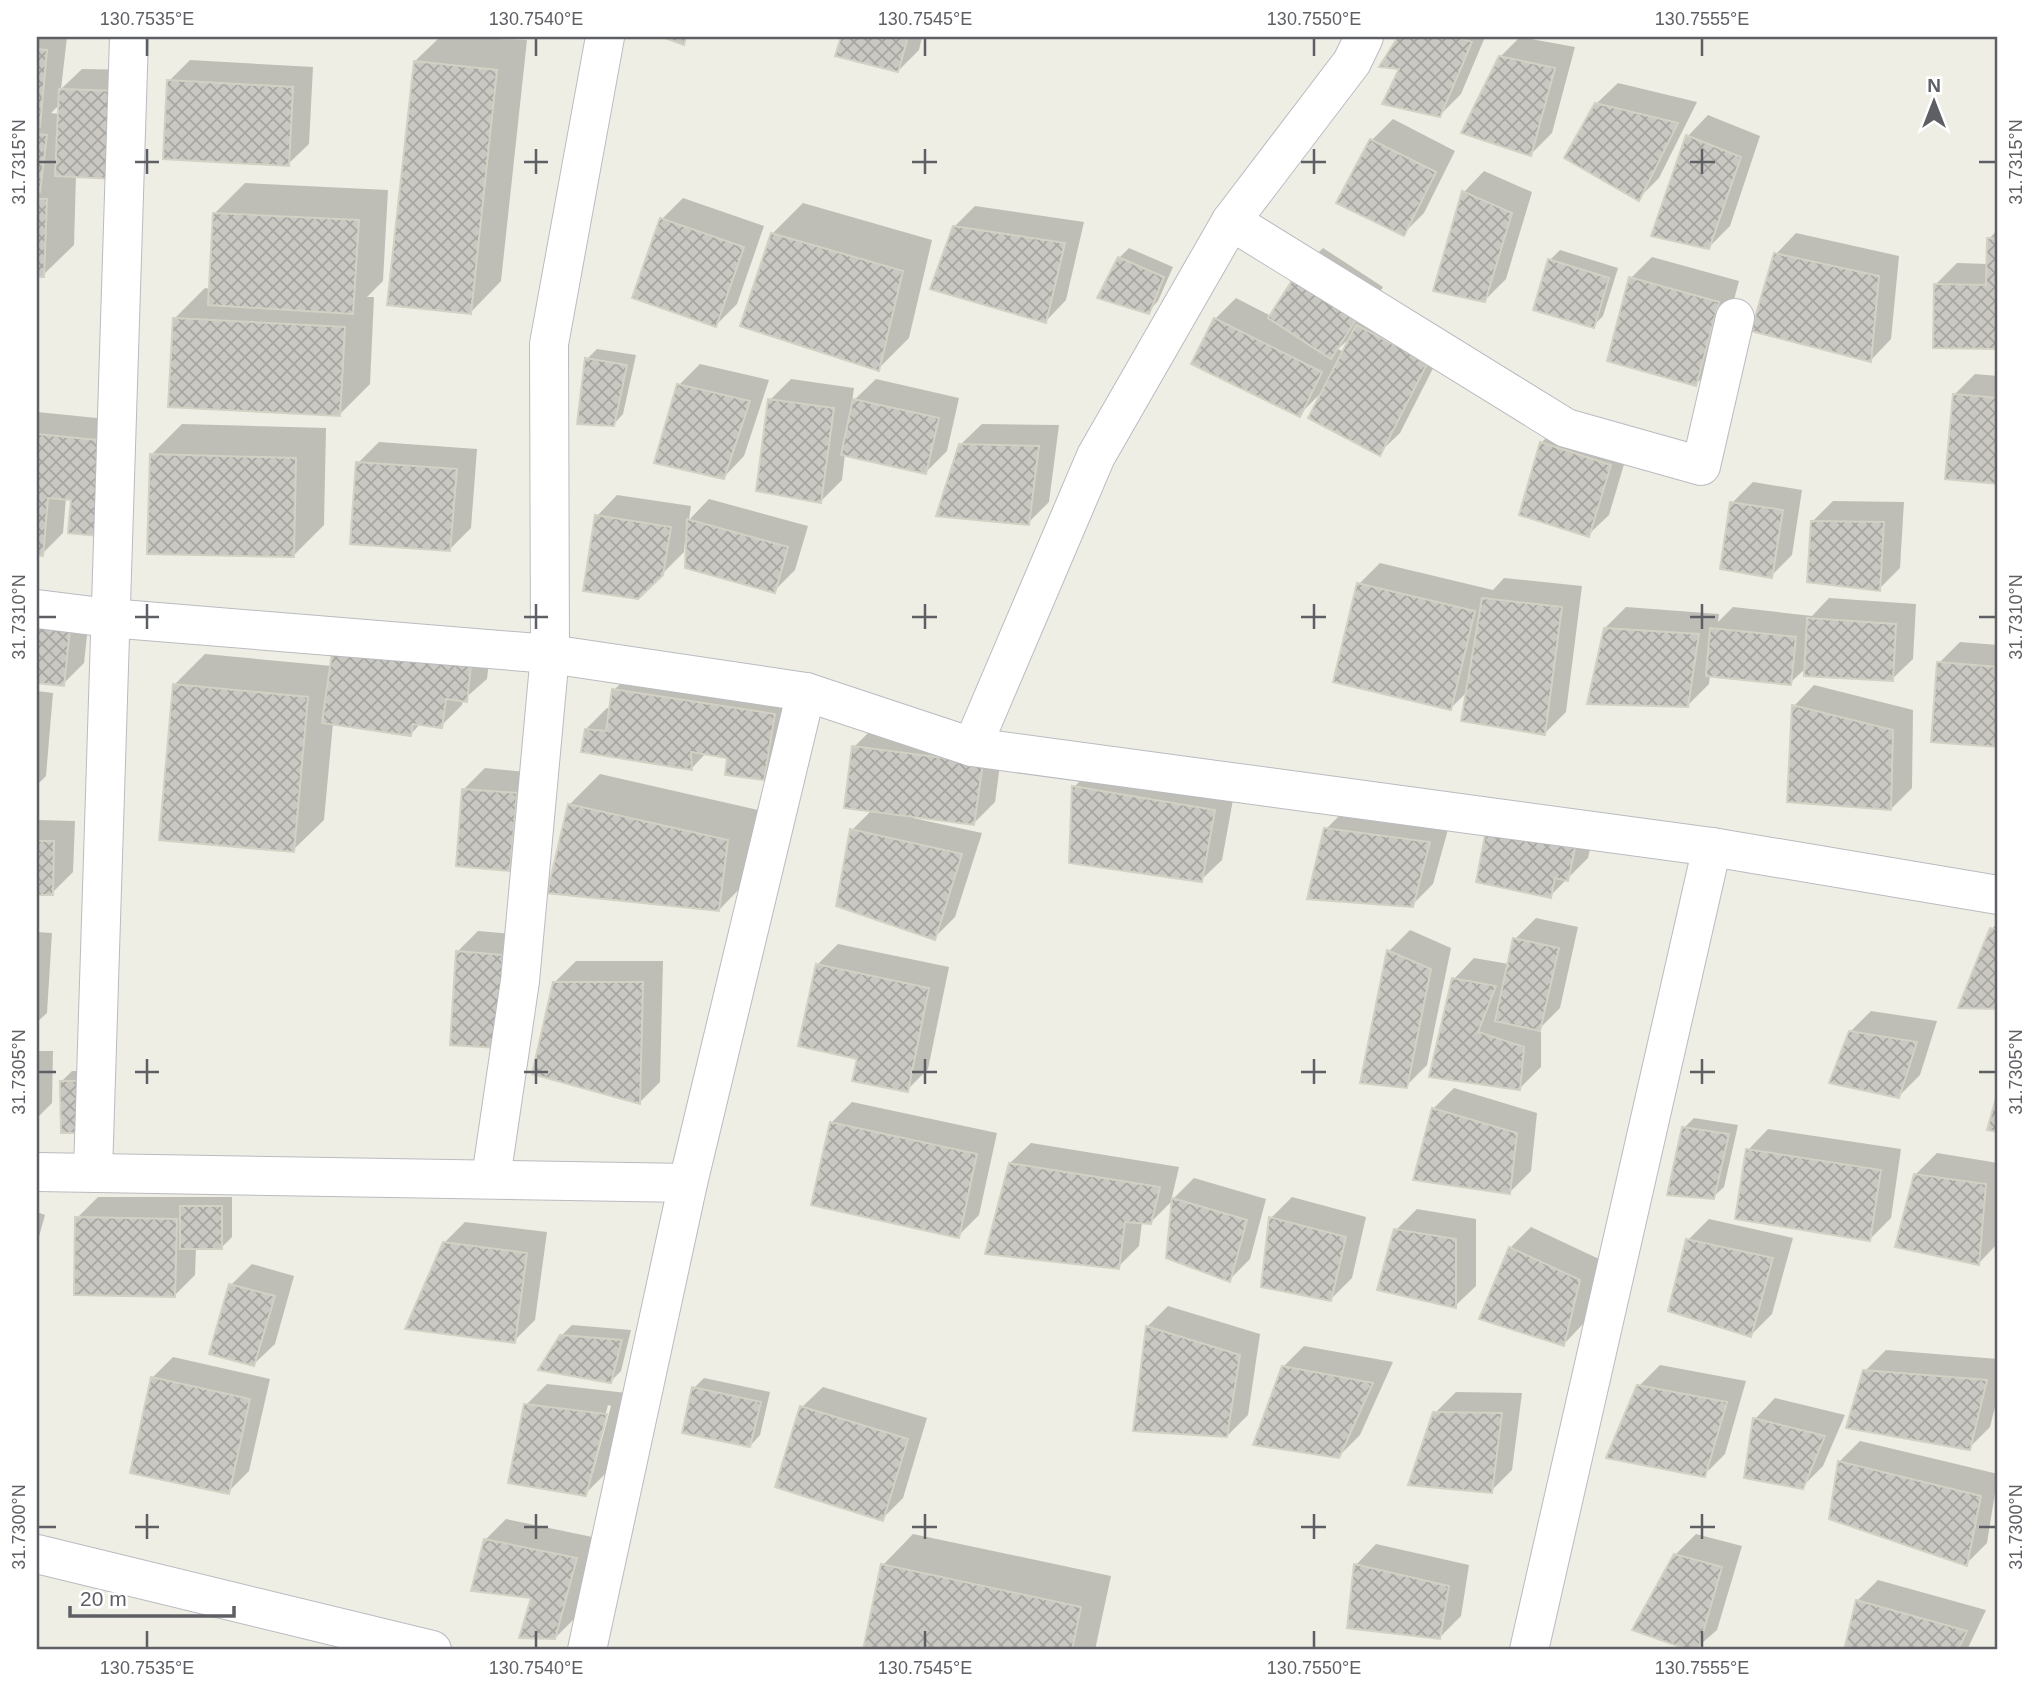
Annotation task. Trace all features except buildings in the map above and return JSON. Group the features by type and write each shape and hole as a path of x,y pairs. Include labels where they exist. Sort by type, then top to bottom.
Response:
{"street":[{"path":"93,1172 129,37"},
{"path":"491,1178 520,981 550,654 549,344 605,37"},
{"path":"972,747 1096,456 1231,221 1352,62 1364,37"},
{"path":"1231,221 1566,428 1701,466 1735,318"},
{"path":"37,610 550,654 806,692 972,747 1712,847 1998,895"},
{"path":"587,1650 688,1183 806,692"},
{"path":"1529,1650 1712,847"},
{"path":"37,1172 688,1183"},
{"path":"37,1555 432,1650"}]}
